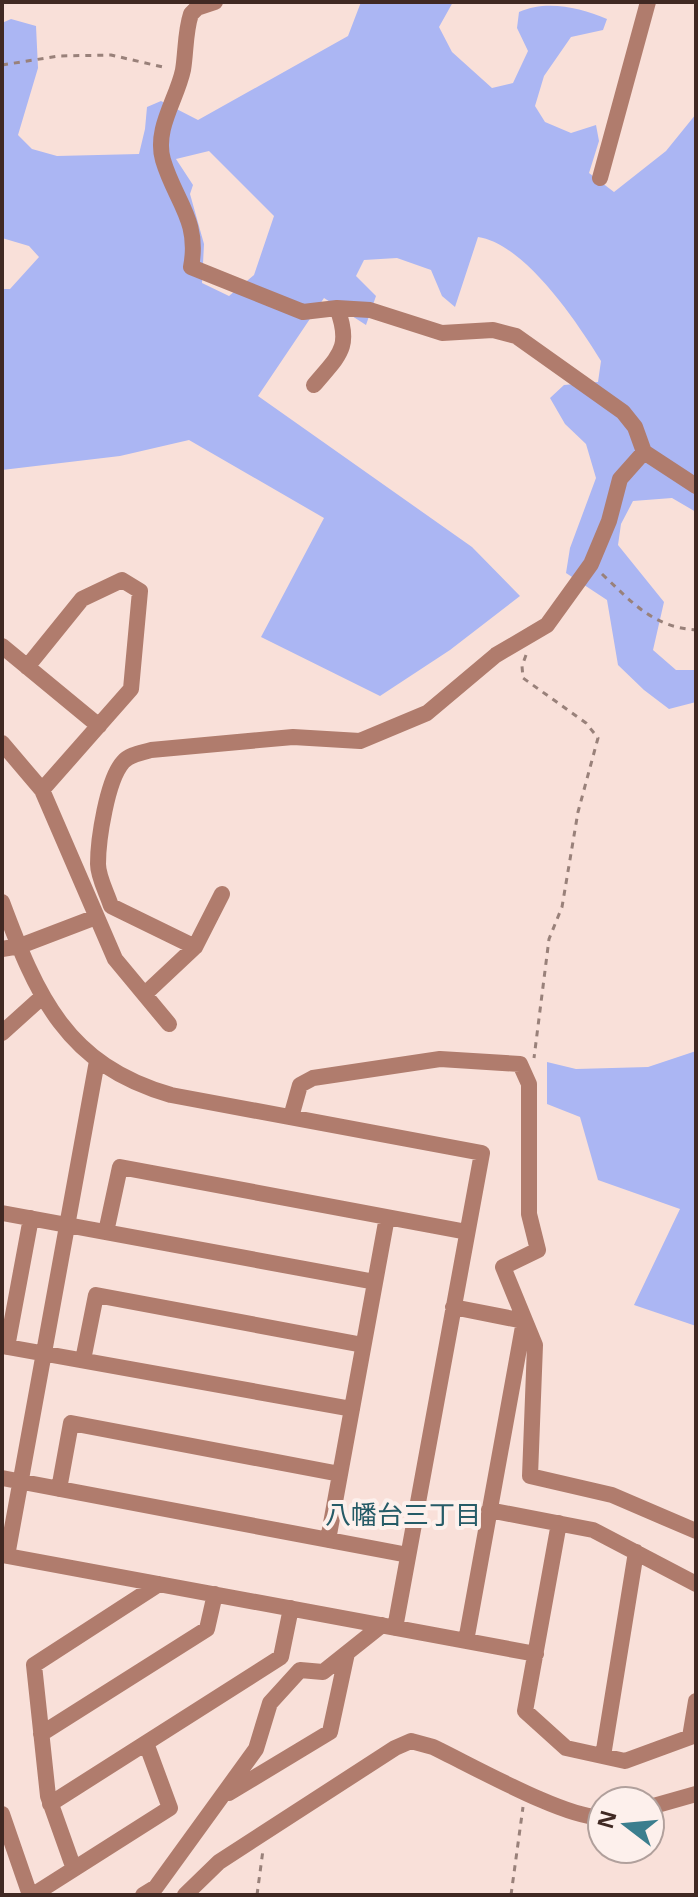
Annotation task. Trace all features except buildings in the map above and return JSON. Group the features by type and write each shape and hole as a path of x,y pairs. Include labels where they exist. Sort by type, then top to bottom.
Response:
{"street":[{"path":"215,2 197,8 191,14 182,72 161,145 163,160 180,197 195,245 191,267 303,312 337,308 370,310 442,333 493,330 516,336 623,412 635,427 644,452 696,486"},
{"path":"600,178 648,2"},
{"path":"314,385 340,353 345,331 337,308"},
{"path":"195,947 111,906 97,867 106,801 121,763 129,756 167,749 293,737 345,741 372,738 427,713 496,655 547,625 591,564 609,521 620,479 644,452"},
{"path":"27,667 82,599 122,580 140,591 131,689 42,790"},
{"path":"2,646 99,726"},
{"path":"2,743 20,760 42,790 115,959 169,1024"},
{"path":"146,993 195,947 222,894"},
{"path":"2,902 50,1011 97,1061 123,1078 171,1095 482,1153 408,1555 389,1626 323,1672 300,1670 270,1703 256,1749 156,1887 143,1895"},
{"path":"2,949 20,946 96,917"},
{"path":"2,962 20,946"},
{"path":"2,1033 42,997"},
{"path":"291,1117 300,1085 313,1078 440,1059 520,1064 529,1084 529,1214 538,1250 503,1267 535,1345 530,1476 612,1495 696,1531"},
{"path":"97,1061 4,1556 536,1654"},
{"path":"106,1232 120,1167 467,1232"},
{"path":"2,1213 375,1282"},
{"path":"328,1540 387,1217"},
{"path":"31,1218 10,1280 4,1346 352,1409"},
{"path":"83,1360 96,1295 363,1345"},
{"path":"453,1307 524,1321"},
{"path":"466,1641 524,1321"},
{"path":"59,1489 71,1423 340,1474"},
{"path":"2,1478 408,1555"},
{"path":"489,1510 593,1530 696,1584"},
{"path":"559,1523 525,1711 566,1748 625,1761 693,1736 696,1701"},
{"path":"603,1756 636,1552"},
{"path":"74,1869 50,1804 34,1665 159,1584"},
{"path":"41,1734 207,1629 215,1594"},
{"path":"50,1804 281,1657 291,1608"},
{"path":"221,1798 330,1732 347,1653"},
{"path":"185,1895 219,1862 395,1748 411,1741 433,1747 572,1812 586,1814"},
{"path":"2,1814 32,1895 170,1808 146,1743"},
{"path":"666,1802 696,1794"}],"path":[{"path":"2,65 59,56 111,55 182,72"},
{"path":"591,564 647,616 672,626 696,630"},
{"path":"520,1064 535,1058 549,939 562,907 578,812 598,738 586,723 523,678 522,666 533,633"},
{"path":"511,1895 526,1791"},
{"path":"257,1895 266,1830"}],"shaded area":[{"path":"361,2 453,2 439,27 452,52 492,88 513,83 528,51 517,28 519,12 540,6 563,6 607,19 603,30 571,37 544,76 535,106 545,122 571,133 596,125 599,141 589,173 614,192 666,151 696,114 696,512 672,498 633,501 621,524 618,545 664,602 653,650 676,670 696,670 696,702 669,709 618,665 607,600 566,573 570,548 596,478 586,444 565,424 550,398 564,385 598,382 601,361 548,287 514,254 496,243 478,237 455,307 442,296 431,270 397,258 364,260 356,276 376,296 366,325 324,298 258,396 472,547 520,596 450,650 380,696 261,637 324,518 189,440 120,456 2,470 2,289 10,289 39,257 29,246 2,238 2,23 11,19 36,26 38,68 18,135 32,149 57,156 139,154 147,107 161,101 198,120 348,36","holes":["209,151 274,216 254,275 229,296 202,283 204,244 190,194 193,185 176,159"]},
{"path":"696,1051 696,1326 634,1305 680,1209 598,1180 580,1117 547,1104 547,1062 576,1069 648,1067"}],"district":[{"name":"八幡台三丁目","path":"403,1515"}]}
